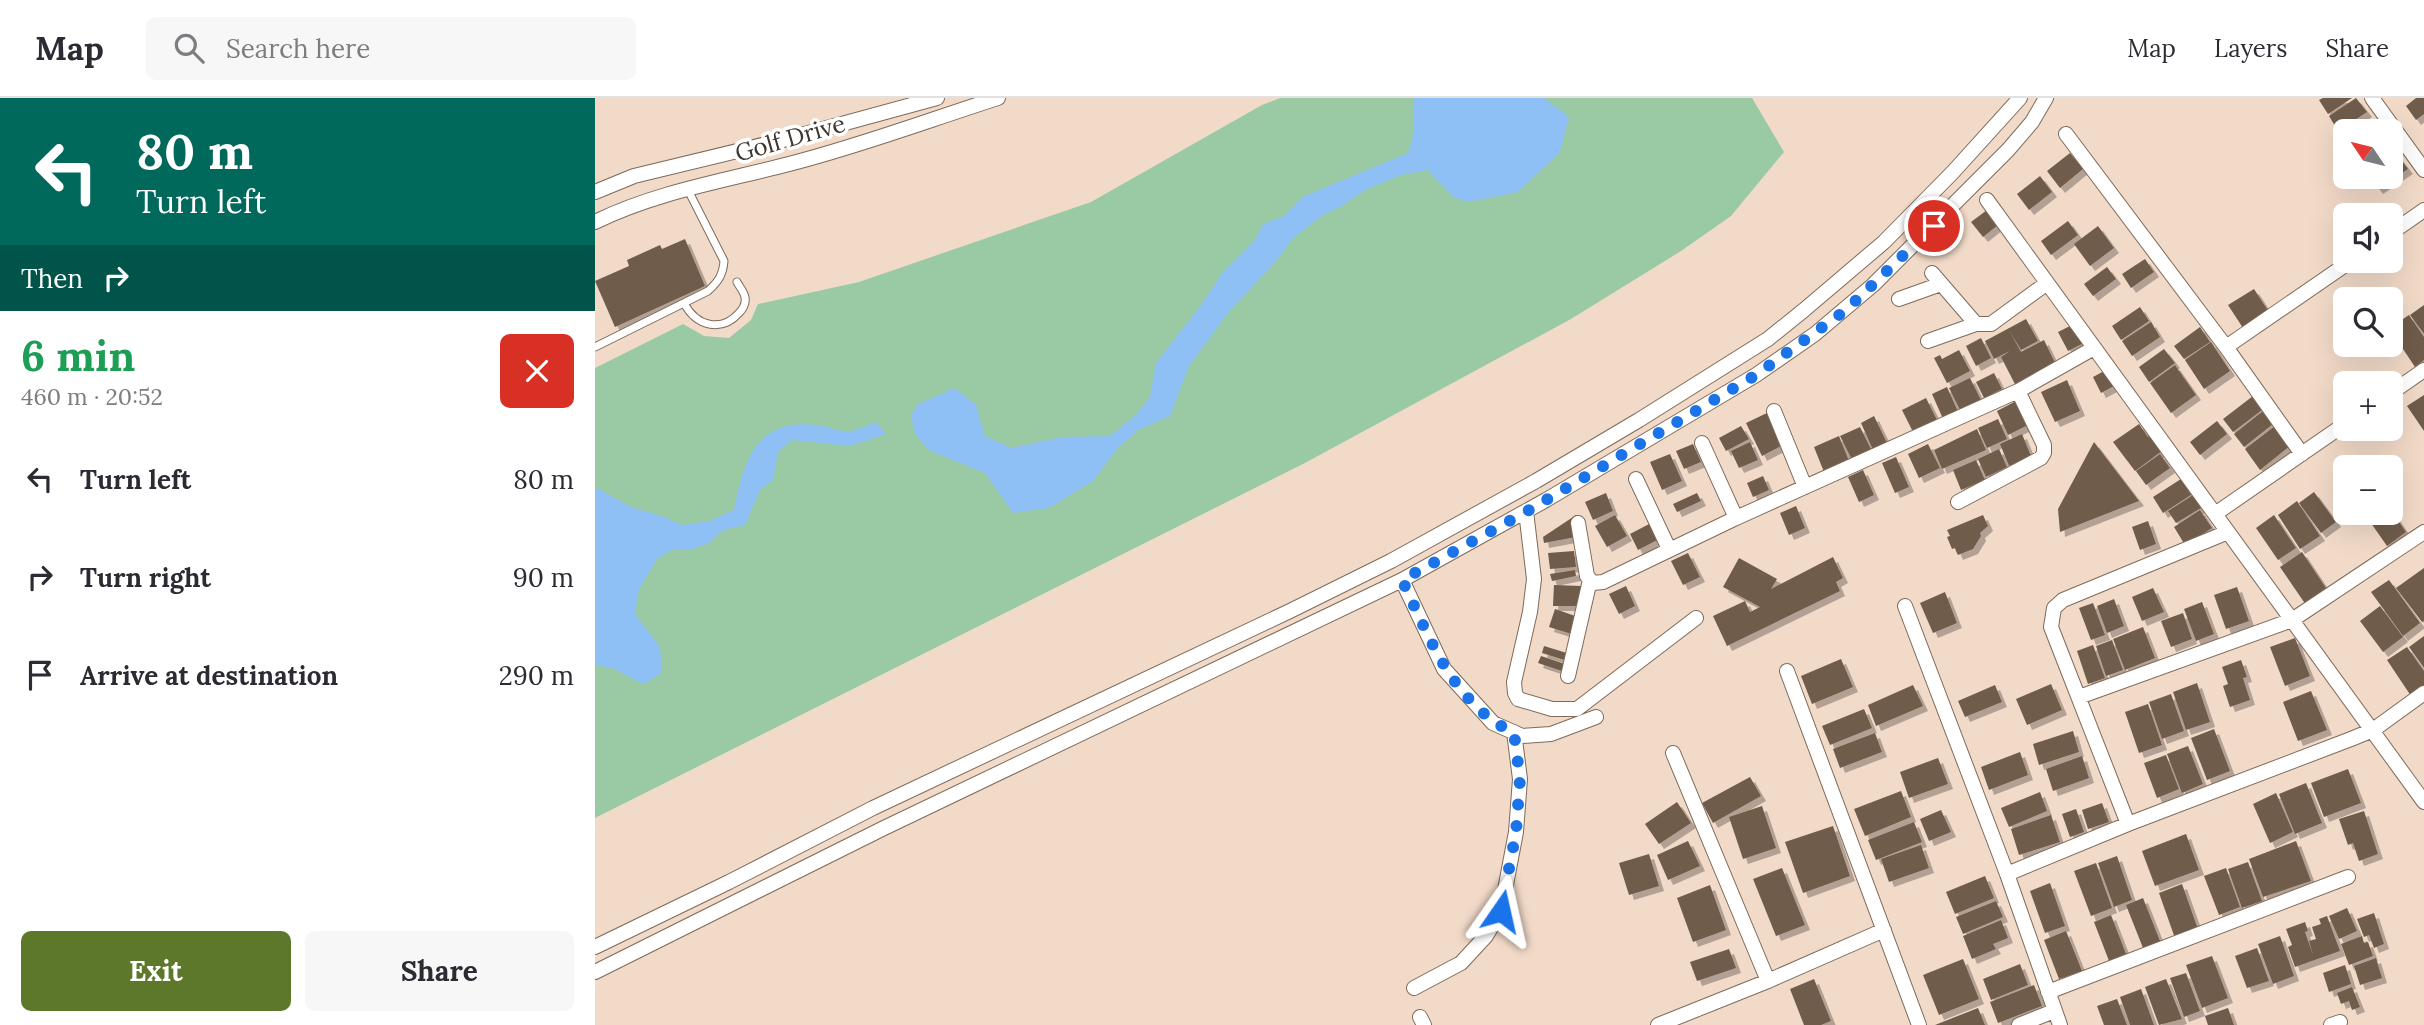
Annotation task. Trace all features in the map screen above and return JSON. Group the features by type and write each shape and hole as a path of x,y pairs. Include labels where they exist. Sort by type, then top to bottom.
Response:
{"street":[{"name":"Golf Drive","path":"595,192 633,176 783,140 937,98"},
{"name":"Golf Drive","path":"595,222 617,211 687,188 791,164 998,98"},
{"path":"595,947 873,808 1290,611 1423,544 1639,421 1768,340 1884,242 1953,172 2020,98"},
{"path":"595,972 884,828 1402,580 1526,512 1756,375 1846,310 1911,248 2008,149 2032,122 2046,98"},
{"path":"2372,98 2424,170"},
{"path":"2066,134 2302,454"},
{"path":"783,140 791,164"},
{"path":"1987,200 2424,802"},
{"path":"2403,225 2424,210"},
{"path":"2225,347 2333,273"},
{"path":"1899,299 1936,278 1976,324"},
{"path":"1928,341 1976,324 1990,324 2047,283"},
{"path":"1590,580 1604,582 1736,517 2018,391 2094,348"},
{"path":"2403,385 2424,370"},
{"path":"1958,502 2041,458 2044,453 2044,446 2018,391"},
{"path":"1774,411 1805,486"},
{"path":"2215,514 2333,432"},
{"path":"1702,443 1736,517"},
{"path":"1636,479 1669,549"},
{"path":"1536,481 1546,500"},
{"path":"1526,512 1534,579 1530,612 1514,682 1518,699 1552,709 1577,709 1696,618"},
{"path":"1568,676 1590,580 1578,523"},
{"path":"2079,697 2292,620 2424,532"},
{"path":"2128,824 2051,627 2054,608 2063,600 2228,533"},
{"path":"1402,580 1444,669 1493,723 1522,736 1552,734 1596,717"},
{"path":"1905,606 2007,874 2057,1018 2019,1025"},
{"path":"1787,671 1919,1025"},
{"path":"2007,874 2128,824 2373,730 2424,693"},
{"path":"1414,988 1461,963 1486,936 1501,911 1516,832 1520,779 1514,733"},
{"path":"1673,753 1768,981"},
{"path":"873,808 884,828"},
{"path":"2048,992 2348,877"},
{"path":"1658,1025 1884,930"}],"lane":[{"path":"595,347 708,291 718,282 724,271 725,261 687,188"},
{"path":"684,303 695,317 721,326 733,320 743,309 745,297 737,282"}],"green space":[{"path":"1280,98 1752,98 1784,152 1731,216 1681,251 1571,319 1303,464 595,818 595,368 683,324 704,336 729,338 751,320 758,304 859,282 1091,202 1262,105"}],"water":[{"path":"1414,98 1544,98 1569,117 1560,152 1518,192 1468,202 1453,197 1428,170 1401,175 1367,189 1323,215 1292,239 1277,260 1228,313 1189,366 1170,416 1138,430 1117,449 1093,481 1049,508 1013,513 985,473 928,450 915,434 911,416 918,404 955,388 976,405 985,436 1011,448 1062,437 1110,436 1137,414 1150,397 1156,363 1222,273 1255,240 1263,224 1284,216 1302,197 1408,153 1413,135"},
{"path":"876,422 886,434 850,446 792,440 778,452 773,480 760,490 745,525 723,530 709,543 693,549 673,549 657,559 639,589 635,614 660,647 662,673 643,684 612,668 595,665 595,487 631,507 682,525 710,521 734,510 743,475 756,446 780,428 817,425 850,431"}],"building":[{"path":"2352,98 2328,114 2319,100"},
{"path":"2356,98 2367,112 2356,119 2333,119 2333,123 2329,116"},
{"path":"2416,98 2424,98 2424,114 2416,120 2406,106"},
{"path":"2070,153 2083,169 2060,188 2047,171"},
{"path":"2040,176 2052,192 2029,210 2017,194"},
{"path":"1987,210 1998,225 1983,237 1971,222"},
{"path":"2068,221 2078,235 2051,255 2041,241"},
{"path":"2098,226 2114,248 2090,266 2074,244"},
{"path":"685,239 705,286 615,327 595,281 629,266 627,260 660,245 662,249"},
{"path":"2145,259 2154,272 2131,288 2122,274"},
{"path":"2107,267 2116,279 2093,296 2084,284"},
{"path":"2254,289 2269,312 2243,328 2228,305"},
{"path":"2424,305 2424,334 2410,315"},
{"path":"2140,307 2149,321 2121,340 2112,326"},
{"path":"2409,315 2424,337 2424,360 2415,367 2403,349 2403,319"},
{"path":"2026,319 2038,341 2021,350 2010,332 2021,352 2044,340 2057,367 2017,388 2001,357 2010,351 1994,359 1985,341"},
{"path":"2151,322 2160,337 2132,356 2122,341"},
{"path":"2074,324 2084,343 2068,351 2058,332"},
{"path":"2200,327 2210,342 2184,359 2174,346"},
{"path":"1981,338 1991,358 1976,366 1966,346"},
{"path":"2211,342 2230,371 2204,389 2185,360"},
{"path":"2164,349 2175,363 2149,382 2139,367"},
{"path":"1959,350 1970,371 1947,383 1934,358 1940,355 1942,359"},
{"path":"2175,365 2196,395 2171,413 2150,383"},
{"path":"2106,370 2114,386 2101,393 2093,377"},
{"path":"1994,373 2002,389 1984,398 1976,382"},
{"path":"1970,378 1982,402 1961,412 1949,388"},
{"path":"2067,380 2080,411 2055,422 2041,392"},
{"path":"1947,387 1959,414 1944,421 1932,394"},
{"path":"2424,395 2424,431 2407,406"},
{"path":"2253,396 2262,410 2233,432 2223,419"},
{"path":"1926,398 1938,422 1914,434 1902,410"},
{"path":"2020,399 2032,423 2008,435 1997,411"},
{"path":"2263,411 2273,424 2244,447 2234,434"},
{"path":"1769,412 1785,444 1762,456 1746,423"},
{"path":"1874,416 1887,443 1873,450 1861,423"},
{"path":"1998,419 2007,439 1987,448 1978,428"},
{"path":"2217,421 2227,434 2200,455 2190,442"},
{"path":"2139,424 2162,451 2135,471 2113,442"},
{"path":"1741,426 1749,439 1726,451 1719,438"},
{"path":"2275,426 2290,446 2260,470 2245,449"},
{"path":"1860,427 1872,451 1852,460 1840,436"},
{"path":"1977,429 1986,450 1942,469 1934,450"},
{"path":"2022,434 2031,456 2009,466 2000,444"},
{"path":"1839,436 1849,461 1824,472 1814,447"},
{"path":"1750,442 1758,460 1739,468 1731,451"},
{"path":"2094,442 2139,501 2060,532 2058,509"},
{"path":"1693,444 1701,462 1684,469 1676,451"},
{"path":"1928,444 1940,468 1919,478 1908,454"},
{"path":"1999,449 2007,467 1986,477 1978,459"},
{"path":"1670,454 1682,481 1662,490 1650,462"},
{"path":"2160,454 2170,468 2146,485 2136,471"},
{"path":"1896,457 1909,487 1895,493 1882,463"},
{"path":"1976,460 1985,480 1961,490 1953,470"},
{"path":"1863,470 1874,495 1859,502 1848,477"},
{"path":"1763,476 1769,490 1753,497 1747,483"},
{"path":"2181,479 2191,495 2163,513 2153,497"},
{"path":"2314,492 2333,518 2333,524 2321,533 2299,503"},
{"path":"1606,493 1613,511 1593,520 1585,502"},
{"path":"1697,493 1701,501 1677,512 1673,504"},
{"path":"2193,495 2201,508 2176,523 2168,511"},
{"path":"2297,501 2320,536 2300,549 2278,515"},
{"path":"1796,506 1805,528 1789,535 1780,513"},
{"path":"2200,510 2212,528 2185,545 2174,527"},
{"path":"1576,515 1576,537 1544,543 1543,537"},
{"path":"1615,515 1627,536 1607,547 1595,526"},
{"path":"1983,515 1988,526 1980,533 1981,536 1973,549 1958,555 1955,548 1952,549 1947,530"},
{"path":"2274,515 2296,548 2278,560 2256,528"},
{"path":"2148,521 2156,544 2140,550 2132,527"},
{"path":"1653,522 1661,538 1638,550 1630,534"},
{"path":"2372,525 2401,525 2406,532 2387,546"},
{"path":"1574,551 1576,567 1550,569 1548,553"},
{"path":"2302,552 2328,591 2306,605 2280,567"},
{"path":"1688,553 1700,577 1683,585 1671,561"},
{"path":"1833,557 1843,578 1836,582 1840,591 1727,646 1713,616 1745,601 1750,612 1760,607 1723,587 1739,558 1777,579 1771,589"},
{"path":"2424,568 2424,621 2422,622 2396,588"},
{"path":"1575,570 1576,576 1552,581 1550,574"},
{"path":"2389,580 2420,623 2403,636 2371,592"},
{"path":"1554,585 1581,586 1580,606 1553,606"},
{"path":"1626,586 1635,606 1619,614 1609,594"},
{"path":"2237,587 2249,621 2226,629 2214,595"},
{"path":"2153,588 2164,612 2142,621 2132,597"},
{"path":"1945,592 1957,623 1933,633 1920,603"},
{"path":"2114,599 2124,626 2107,633 2097,606"},
{"path":"2202,602 2214,634 2196,641 2184,609"},
{"path":"2093,603 2105,635 2091,640 2079,608"},
{"path":"2380,606 2403,637 2383,652 2360,621"},
{"path":"1555,609 1581,618 1575,635 1549,627"},
{"path":"2183,613 2192,639 2171,647 2161,621"},
{"path":"2143,627 2155,658 2125,670 2113,639"},
{"path":"2424,636 2424,668 2409,647"},
{"path":"2295,638 2310,676 2285,686 2270,647"},
{"path":"2112,640 2123,670 2106,676 2096,646"},
{"path":"2093,645 2105,678 2088,684 2077,651"},
{"path":"1544,646 1570,654 1568,661 1542,653"},
{"path":"2407,647 2424,671 2424,686 2411,696 2387,660"},
{"path":"1541,656 1568,665 1565,672 1538,663"},
{"path":"1841,659 1853,687 1812,704 1801,676"},
{"path":"2241,660 2247,677 2243,678 2250,700 2230,707 2223,686 2228,684 2222,667"},
{"path":"2197,683 2210,722 2186,730 2173,692"},
{"path":"2051,684 2062,710 2027,725 2016,699"},
{"path":"1913,685 1923,706 1876,726 1868,705"},
{"path":"1995,685 2002,702 1965,717 1958,701"},
{"path":"2311,691 2327,730 2298,741 2283,702"},
{"path":"2171,694 2184,731 2162,739 2149,702"},
{"path":"2148,704 2162,745 2139,753 2125,712"},
{"path":"1864,709 1872,728 1830,745 1822,726"},
{"path":"2214,729 2230,771 2207,780 2191,738"},
{"path":"2073,731 2079,752 2039,765 2033,744"},
{"path":"1875,733 1882,752 1840,768 1833,749"},
{"path":"2188,746 2203,784 2182,793 2167,754"},
{"path":"2020,752 2028,775 1989,790 1981,767"},
{"path":"2166,755 2179,789 2157,798 2144,763"},
{"path":"2082,756 2089,778 2053,791 2046,769"},
{"path":"1938,758 1948,784 1909,798 1900,772"},
{"path":"2348,769 2361,803 2324,817 2311,783"},
{"path":"1750,777 1761,796 1713,823 1702,803"},
{"path":"2306,783 2322,823 2295,834 2279,794"},
{"path":"1901,791 1911,817 1865,836 1854,809"},
{"path":"2040,792 2047,811 2009,827 2001,808"},
{"path":"2276,793 2293,832 2270,843 2253,804"},
{"path":"1677,802 1691,823 1659,844 1645,824"},
{"path":"2102,803 2109,822 2088,829 2082,810"},
{"path":"1762,806 1776,848 1743,859 1729,817"},
{"path":"2076,809 2084,832 2070,837 2062,814"},
{"path":"1941,810 1951,832 1929,841 1920,819"},
{"path":"2364,811 2378,854 2359,861 2353,843 2348,845 2339,819"},
{"path":"2051,815 2060,842 2019,855 2011,829"},
{"path":"1914,822 1922,842 1876,860 1868,840"},
{"path":"1833,826 1850,876 1803,893 1785,842"},
{"path":"2186,834 2199,870 2155,886 2142,851"},
{"path":"1688,841 1700,866 1668,880 1657,855"},
{"path":"2296,841 2311,881 2263,897 2249,859"},
{"path":"1921,845 1929,868 1889,882 1881,859"},
{"path":"1649,854 1659,886 1629,895 1619,863"},
{"path":"2117,856 2132,900 2114,907 2098,863"},
{"path":"2248,862 2262,901 2242,908 2228,869"},
{"path":"2096,863 2112,908 2091,916 2074,871"},
{"path":"1782,868 1805,925 1776,936 1753,879"},
{"path":"2226,868 2240,907 2219,915 2204,876"},
{"path":"1985,876 1994,898 1955,914 1946,892"},
{"path":"2050,883 2065,926 2045,933 2030,891"},
{"path":"2182,884 2199,932 2176,941 2159,893"},
{"path":"1710,885 1726,930 1693,942 1677,898"},
{"path":"2143,898 2162,946 2145,953 2126,905"},
{"path":"1996,901 2003,917 1963,934 1956,917"},
{"path":"2347,908 2357,931 2339,939 2329,916"},
{"path":"2374,913 2384,944 2374,948 2369,935 2364,937 2357,919"},
{"path":"2111,915 2128,959 2111,966 2094,922"},
{"path":"2327,916 2340,951 2295,967 2288,947 2292,945 2286,929 2305,922 2308,931 2305,932 2313,955 2309,941 2316,939 2312,927 2321,924 2319,919"},
{"path":"2001,920 2008,938 1993,944 1996,949 1972,959 1963,936"},
{"path":"2066,931 2082,971 2059,979 2044,940"},
{"path":"2280,936 2294,976 2273,984 2258,944"},
{"path":"2362,936 2364,943 2368,942 2373,956 2349,965 2341,944"},
{"path":"2257,948 2269,981 2247,988 2235,956"},
{"path":"1729,949 1736,968 1697,981 1690,962"},
{"path":"2212,956 2228,998 2202,1008 2186,965"},
{"path":"2376,958 2382,978 2360,985 2354,966"},
{"path":"1963,959 1979,999 1939,1015 1923,975"},
{"path":"2020,964 2028,985 1991,1000 1983,979"},
{"path":"2345,965 2351,984 2329,992 2323,973"},
{"path":"2186,973 2200,1011 2184,1017 2170,978"},
{"path":"1814,979 1831,1021 1821,1025 1804,1025 1790,989"},
{"path":"2166,979 2182,1019 2159,1025 2145,987"},
{"path":"2034,985 2042,1006 1998,1023 1990,1002"},
{"path":"2352,987 2360,1007 2352,1010 2349,1001 2341,1004 2337,993"},
{"path":"2141,989 2154,1025 2130,1025 2120,997"},
{"path":"2117,999 2127,1025 2104,1025 2097,1006"},
{"path":"1978,1008 1985,1025 1935,1025"},
{"path":"2228,1008 2234,1025 2208,1025 2205,1016"}],"route":[{"path":"1501,911 1516,832 1520,779 1514,733 1493,723 1444,669 1402,580 1526,512 1756,375 1846,310 1934,226"}]}
